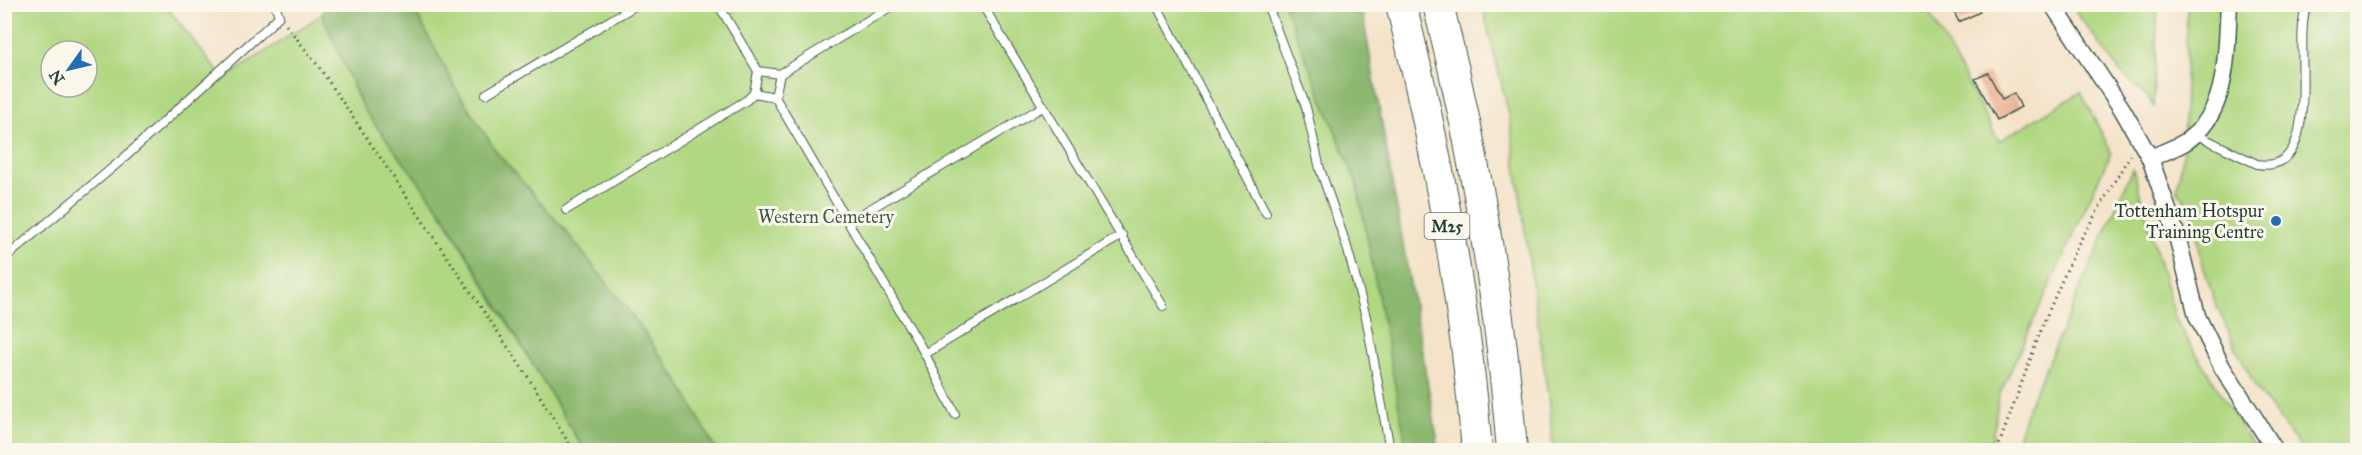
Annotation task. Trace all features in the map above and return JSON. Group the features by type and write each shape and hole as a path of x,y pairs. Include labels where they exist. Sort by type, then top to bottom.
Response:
{"highway":[{"name":"M25","path":"1401,4 1425,106 1449,238 1469,369 1477,450"},
{"name":"M25","path":"1438,4 1465,123 1485,233 1502,352 1512,450"}],"street":[{"path":"2052,4 2140,138 2150,158 2177,236 2197,316 2223,368 2275,450"},
{"path":"2150,158 2174,148 2195,134 2218,98 2225,75 2229,4"}],"lane":[{"path":"4,259 124,158 279,16 275,4"},
{"path":"486,94 638,4"},
{"path":"566,210 747,100 754,93 758,71 718,4"},
{"path":"758,71 780,74 895,4"},
{"path":"982,4 1163,306"},
{"path":"1156,4 1266,213"},
{"path":"1267,4 1306,107 1320,169 1347,247 1366,317 1390,450"},
{"path":"2195,134 2257,164 2267,166 2289,155 2296,145 2301,127 2300,39 2302,16 2307,4"},
{"path":"780,74 775,97 925,354 955,414"},
{"path":"754,93 775,97"},
{"path":"848,222 1044,106"},
{"path":"925,354 1122,235"}],"path":[{"path":"279,16 319,67 528,376 573,450"},
{"path":"1997,450 2036,343 2077,246 2140,138"}],"green space":[{"path":"4,5 165,5 224,79 322,14 360,102 437,206 584,450 5,450"},
{"path":"326,5 412,5 456,89 498,154 564,229 631,314 681,385 716,450 584,450 442,212 364,110 322,14"},
{"name":"Western Cemetery","path":"412,5 1284,5 1357,184 1408,450 716,450 681,385 631,314 564,229 498,155 456,89"},
{"path":"1284,5 1361,5 1437,437 1437,450 1407,450 1357,184"},
{"path":"1482,5 1925,5 1999,141 2081,92 2111,152 1999,396 1990,450 1553,450 1549,404 1509,114"},
{"path":"2071,5 2158,5 2153,106 2148,97 2121,73"},
{"name":"Tottenham Hotspur Training Centre","path":"2187,5 2357,5 2357,450 2304,450 2300,447 2257,390 2215,302 2203,265 2191,207 2177,191 2183,155"},
{"path":"2133,169 2176,320 2250,442 2261,450 2014,450 2029,405"}],"building":[{"path":"1950,4 1976,4 1980,12 1959,22"},
{"path":"1988,73 2002,99 2014,93 2021,107 1997,120 1975,79"}],"place":[{"name":"Tottenham Hotspur Training Centre","path":"2276,221"}]}
